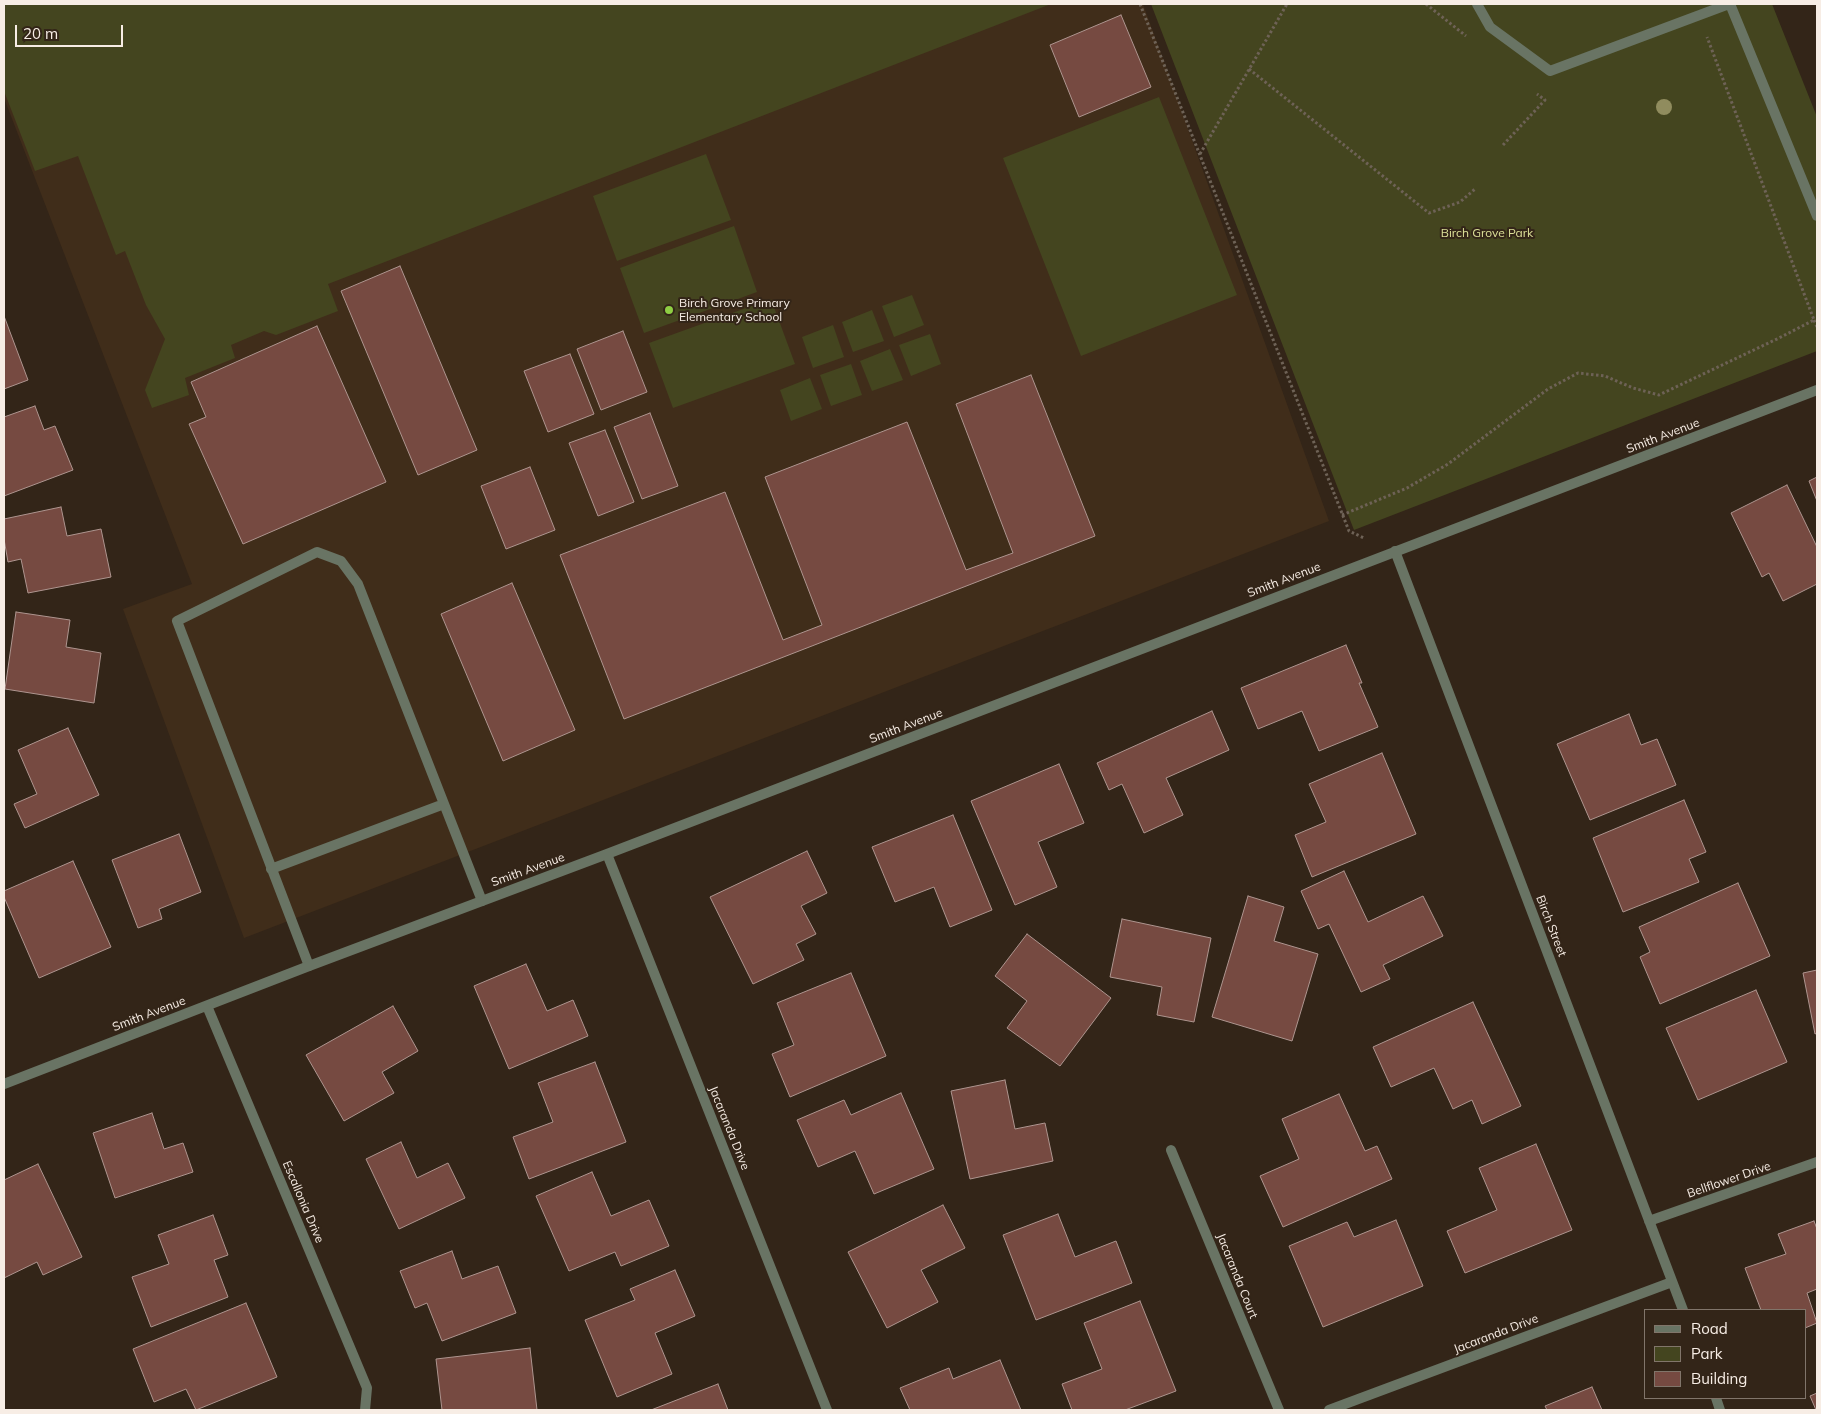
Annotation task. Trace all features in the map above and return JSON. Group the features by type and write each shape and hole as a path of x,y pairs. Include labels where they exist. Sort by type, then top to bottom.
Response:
{"street":[{"path":"1477,4 1490,27 1550,71 1730,4 1817,216"},
{"name":"Smith Avenue","path":"4,1084 1817,390"},
{"name":"Birch Street","path":"1395,551 1683,1309"},
{"path":"309,966 177,621 317,552 341,561 358,584 482,901"},
{"path":"271,869 444,804"},
{"name":"Jacaranda Drive","path":"607,854 827,1410"},
{"name":"Escallonia Drive","path":"207,1006 367,1388 365,1410"},
{"name":"Jacaranda Court","path":"1172,1150 1279,1410"},
{"name":"Bellflower Drive","path":"1649,1221 1817,1162"},
{"name":"Jacaranda Drive","path":"1329,1410 1672,1282"}],"path":[{"path":"1140,4 1349,531 1395,551"},
{"path":"1200,154 1287,4"},
{"path":"1426,4 1471,40"},
{"path":"1699,16 1817,327"},
{"path":"1249,68 1429,213 1460,202 1475,189"},
{"path":"1503,145 1545,100 1530,88"},
{"path":"1342,515 1407,488 1448,464 1548,389 1578,373 1605,376 1633,388 1659,395 1814,320"}],"shaded area":[{"name":"Birch Grove Primary Elementary School","path":"4,4 1143,4 1329,521 244,938 123,609 192,584 4,98"}],"green space":[{"path":"4,4 1051,4 328,284 338,311 276,335 264,331 231,345 235,358 185,378 189,395 152,408 145,390 165,339 146,305 125,251 116,255 78,156 35,171 4,91"},
{"name":"Birch Grove Park","path":"1151,4 1772,4 1817,117 1817,351 1354,530"},
{"path":"1159,97 1237,295 1081,356 1003,158"},
{"path":"706,154 731,220 617,261 593,196"},
{"path":"734,226 757,292 644,333 620,268"},
{"path":"912,295 924,325 894,337 882,306"},
{"path":"771,299 795,364 673,408 649,343"},
{"path":"872,310 884,341 853,352 842,322"},
{"path":"833,325 844,357 813,368 802,337"},
{"path":"930,334 941,364 911,376 899,345"},
{"path":"890,349 903,380 872,391 860,361"},
{"path":"851,364 862,395 831,406 820,375"},
{"path":"810,378 822,409 791,421 780,390"}],"building":[{"path":"1121,15 1151,87 1079,117 1050,45"},
{"path":"400,266 477,450 418,475 341,291"},
{"path":"4,316 28,380 4,389"},
{"path":"317,326 386,482 243,544 189,424 206,417 191,382"},
{"path":"623,331 647,392 601,410 577,349"},
{"path":"570,354 594,414 548,432 524,371"},
{"path":"1031,375 1095,536 624,719 560,555 725,492 783,640 822,625 765,477 907,422 966,570 1013,553 956,404"},
{"path":"35,406 44,430 55,426 73,470 4,496 4,417"},
{"path":"650,413 678,486 642,499 614,427"},
{"path":"605,430 634,502 598,516 569,443"},
{"path":"530,467 555,530 506,549 481,486"},
{"path":"1817,477 1817,501 1809,481"},
{"path":"1787,485 1817,547 1817,584 1783,601 1769,573 1762,577 1731,513"},
{"path":"61,507 67,536 101,529 111,577 28,593 21,559 8,562 4,539 4,519"},
{"path":"512,583 575,730 503,761 441,614"},
{"path":"16,612 70,620 66,647 101,653 94,703 5,689"},
{"path":"1346,645 1362,683 1359,683 1378,727 1319,751 1302,711 1258,729 1241,688"},
{"path":"1212,711 1229,750 1166,778 1183,815 1144,833 1122,784 1109,790 1097,763"},
{"path":"1629,714 1641,745 1657,739 1676,785 1590,820 1557,744"},
{"path":"68,728 99,795 25,828 14,804 37,794 18,750"},
{"path":"1382,753 1416,834 1312,877 1295,835 1326,822 1309,784"},
{"path":"1059,764 1084,823 1038,842 1057,887 1015,905 971,801"},
{"path":"1684,800 1706,852 1689,859 1699,882 1623,912 1593,838"},
{"path":"953,815 992,910 950,927 934,887 895,902 872,847"},
{"path":"179,834 201,892 159,909 162,919 138,928 112,860"},
{"path":"807,851 827,893 801,906 816,934 796,944 804,960 753,984 710,897"},
{"path":"73,861 111,947 39,978 4,897 4,891"},
{"path":"1344,871 1368,922 1423,896 1443,936 1383,965 1390,979 1361,992 1329,924 1318,929 1301,891"},
{"path":"1738,883 1770,956 1660,1004 1640,957 1650,952 1639,927"},
{"path":"1248,896 1284,907 1274,941 1318,954 1292,1041 1212,1017"},
{"path":"1122,919 1211,938 1194,1022 1157,1015 1162,987 1110,977"},
{"path":"1027,934 1111,998 1060,1066 1007,1028 1027,1001 995,976"},
{"path":"526,964 547,1011 573,1000 588,1036 509,1069 474,986"},
{"path":"1817,970 1817,1033 1815,1034 1803,973"},
{"path":"851,973 886,1056 790,1097 772,1054 794,1045 777,1003"},
{"path":"1756,990 1787,1062 1698,1100 1666,1028"},
{"path":"1473,1002 1521,1106 1482,1124 1472,1100 1453,1109 1434,1068 1391,1087 1373,1047"},
{"path":"393,1006 418,1051 382,1072 394,1093 344,1121 306,1055"},
{"path":"595,1062 626,1142 529,1179 513,1137 553,1122 538,1083"},
{"path":"1005,1080 1015,1129 1045,1123 1053,1161 970,1179 951,1091"},
{"path":"901,1093 934,1169 874,1194 855,1151 818,1167 797,1120 844,1100 851,1115"},
{"path":"1339,1094 1365,1151 1377,1146 1392,1179 1283,1227 1260,1176 1299,1159 1282,1119"},
{"path":"152,1113 164,1149 183,1143 193,1172 115,1198 93,1133"},
{"path":"401,1142 417,1178 448,1163 465,1198 399,1229 366,1159"},
{"path":"1536,1144 1572,1230 1465,1273 1447,1231 1497,1210 1479,1168"},
{"path":"38,1164 82,1257 43,1275 37,1262 4,1278 4,1180"},
{"path":"592,1172 611,1216 649,1200 669,1246 621,1266 615,1252 569,1271 536,1196"},
{"path":"943,1205 965,1248 921,1270 938,1302 887,1328 848,1252"},
{"path":"1058,1214 1075,1257 1116,1241 1132,1283 1036,1320 1003,1235"},
{"path":"213,1215 228,1255 214,1260 228,1297 151,1327 132,1277 169,1264 158,1235"},
{"path":"1396,1220 1423,1286 1323,1327 1289,1246 1347,1222 1354,1237"},
{"path":"1814,1221 1817,1229 1817,1289 1807,1293 1817,1323 1806,1328 1806,1309 1761,1309 1745,1268 1786,1254 1778,1234"},
{"path":"452,1251 462,1279 498,1266 516,1313 442,1341 427,1303 415,1308 400,1271"},
{"path":"675,1270 695,1316 655,1333 672,1374 617,1397 585,1320 635,1300 630,1289"},
{"path":"1140,1301 1176,1391 1125,1410 1072,1410 1062,1384 1102,1369 1084,1323"},
{"path":"246,1303 277,1377 196,1410 186,1389 154,1402 133,1349"},
{"path":"530,1348 537,1410 442,1410 436,1359"},
{"path":"1000,1360 1021,1410 910,1410 900,1388 949,1368 953,1379"},
{"path":"718,1384 728,1410 651,1410"},
{"path":"1592,1387 1602,1410 1547,1410 1545,1406"},
{"path":"1817,1393 1817,1410 1816,1410 1810,1396"}],"place":[{"name":"Birch Grove Primary Elementary School","path":"669,310"}]}
